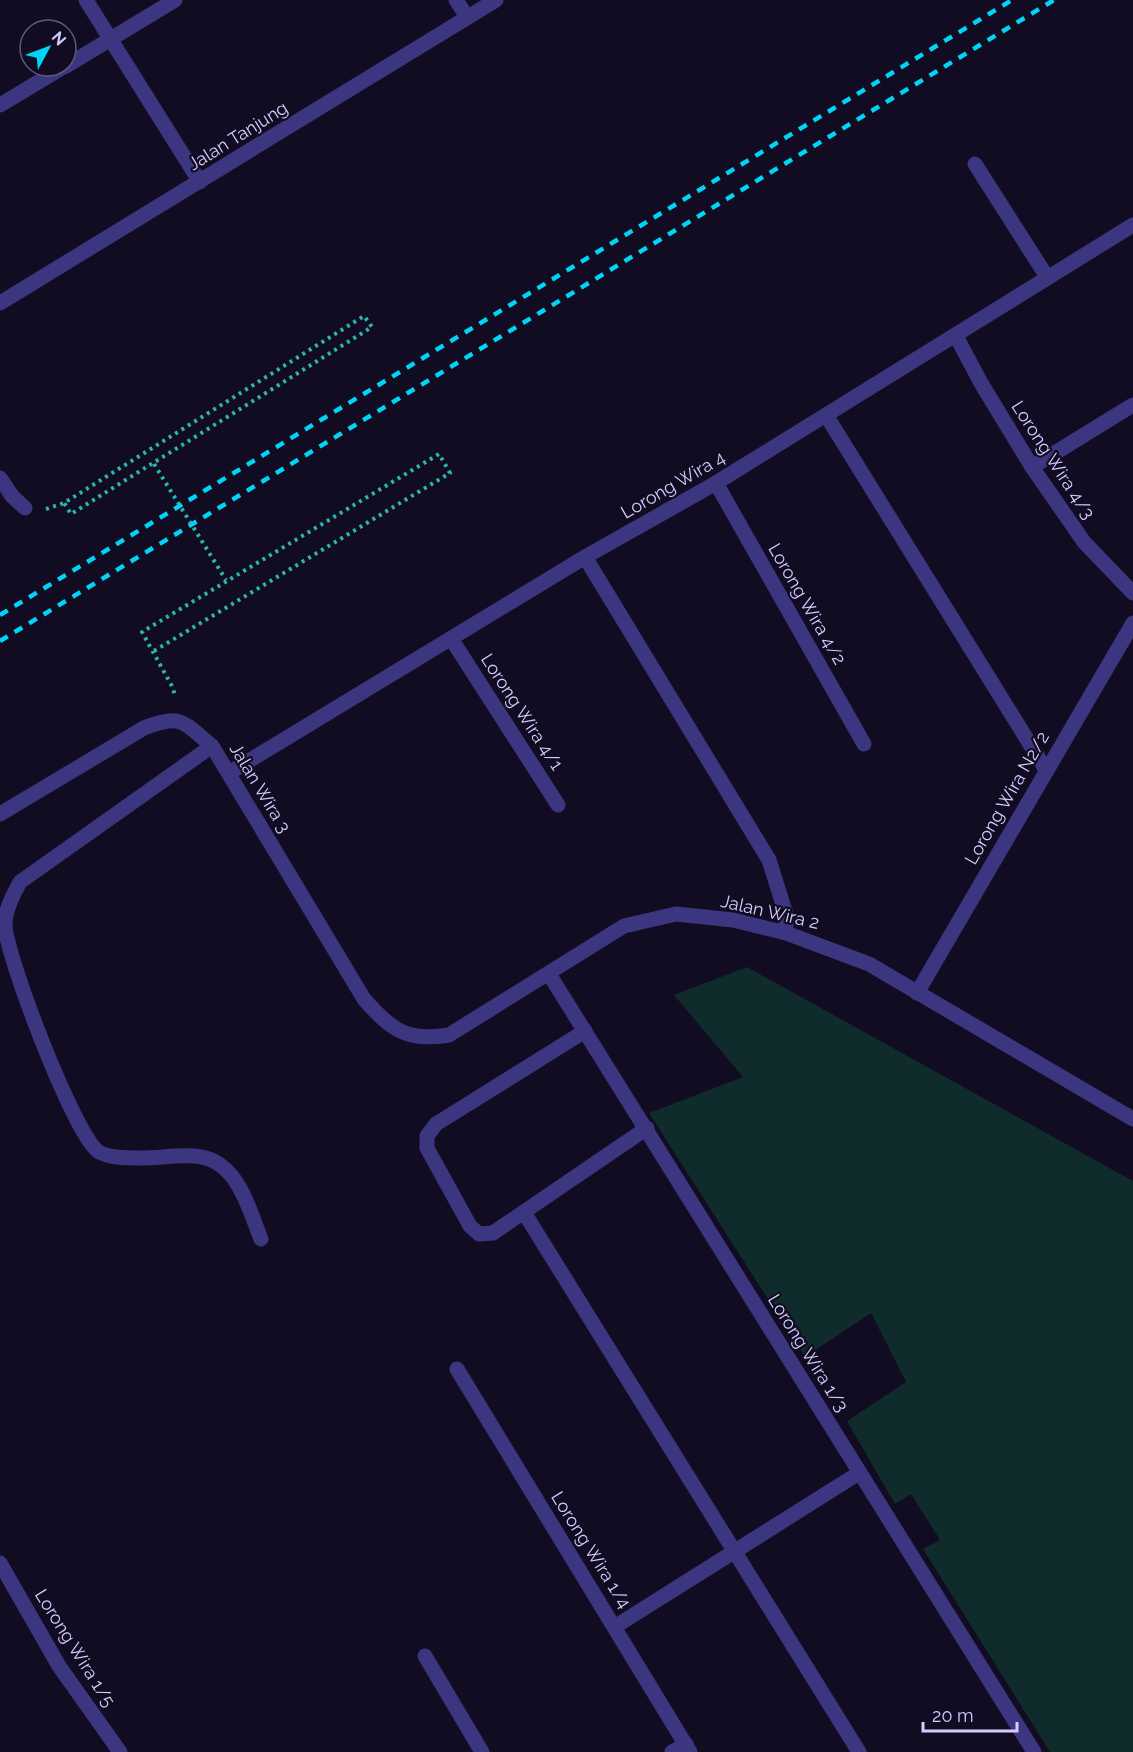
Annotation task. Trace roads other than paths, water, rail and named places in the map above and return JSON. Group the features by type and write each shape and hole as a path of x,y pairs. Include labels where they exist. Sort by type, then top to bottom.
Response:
{"street":[{"path":"86,0 200,182"},
{"path":"78,58 175,0"},
{"path":"456,0 467,17"},
{"name":"Jalan Tanjung","path":"0,303 496,0"},
{"path":"0,105 46,78"},
{"path":"975,164 1047,277"},
{"name":"Lorong Wira 4","path":"229,773 452,640 585,557 716,483 1133,225"},
{"name":"Lorong Wira 4/3","path":"956,336 981,383 1032,467 1084,542 1133,593"},
{"path":"1032,467 1133,405"},
{"path":"826,415 1046,770"},
{"path":"0,478 12,496 25,508"},
{"name":"Lorong Wira 4/2","path":"716,483 864,744"},
{"path":"585,557 770,860 786,914 786,933"},
{"name":"Lorong Wira N2/2","path":"917,993 1133,623"},
{"name":"Lorong Wira 4/1","path":"452,640 558,805"},
{"name":"Jalan Wira 3","path":"0,814 144,728 165,720 181,720 212,746 364,999"},
{"path":"212,746 20,882 10,902 5,925 14,965 78,1125 99,1152 128,1158 195,1155 216,1161 237,1181 261,1239"},
{"name":"Jalan Wira 2","path":"364,999 384,1022 407,1035 428,1038 449,1035 624,926 676,914 733,920 786,933 869,964 1133,1119"},
{"name":"Lorong Wira 1/3","path":"549,974 1034,1752"},
{"path":"585,1031 436,1124 427,1136 427,1148 470,1226 479,1234 493,1233 525,1214 647,1128"},
{"path":"525,1214 859,1752"},
{"name":"Lorong Wira 1/4","path":"457,1369 616,1626 688,1748"},
{"path":"616,1626 859,1473"},
{"name":"Lorong Wira 1/5","path":"0,1563 60,1666 120,1752"},
{"path":"424,1656 482,1752"},
{"path":"672,1752 688,1748"}],"railway":[{"path":"0,615 1012,0"},
{"path":"0,641 1054,0"}]}
